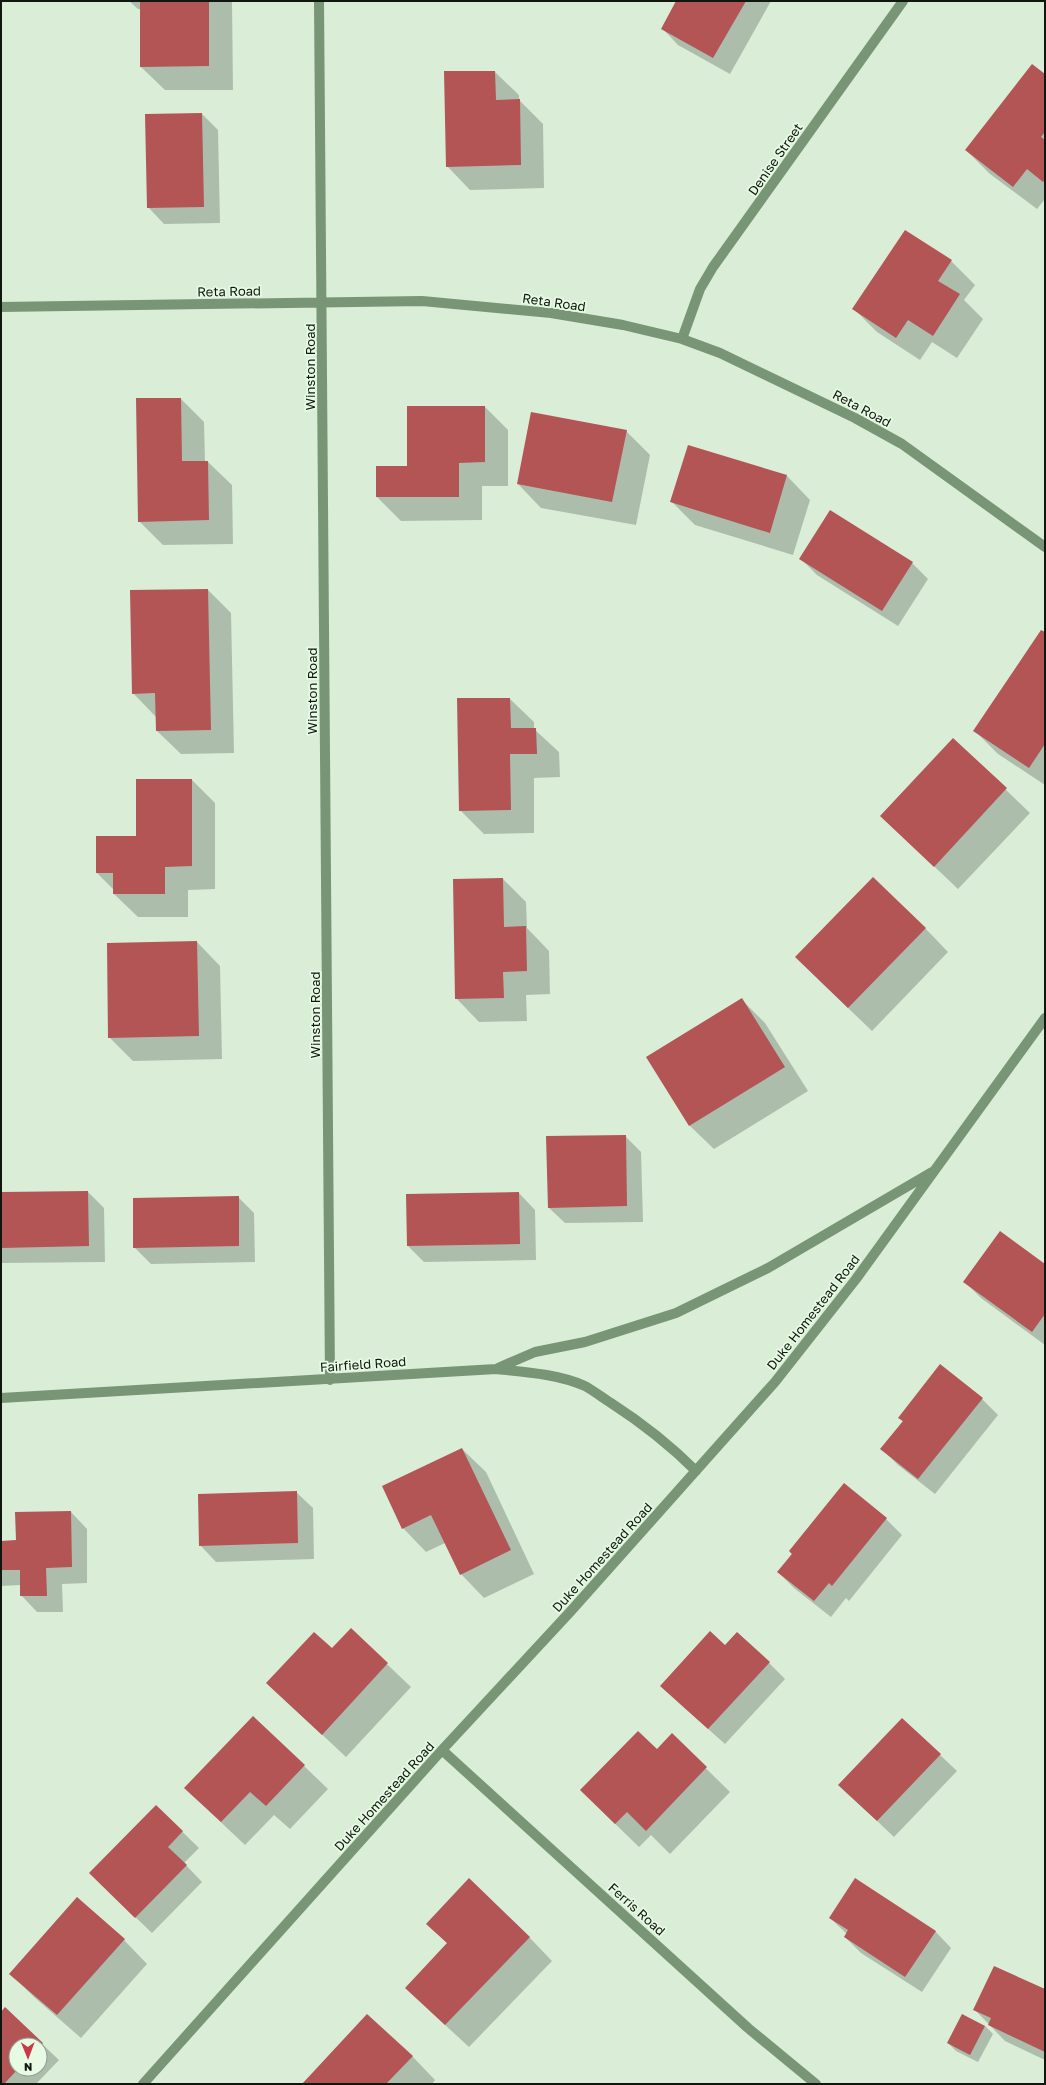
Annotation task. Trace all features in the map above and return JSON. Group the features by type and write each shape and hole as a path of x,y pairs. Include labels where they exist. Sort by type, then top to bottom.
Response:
{"street":[{"name":"Winston Road","path":"319,1 330,1380"},
{"name":"Denise Street","path":"682,339 700,289 713,268 903,1"},
{"name":"Reta Road","path":"1,307 422,301 551,313 623,325 682,339 742,364 855,418 902,444 1045,547"},
{"name":"Duke Homestead Road","path":"143,2084 442,1750 576,1606 774,1382 856,1278 936,1170 1045,1018"},
{"path":"496,1369 535,1352 585,1342 676,1313 768,1268 936,1170"},
{"name":"Fairfield Road","path":"1,1398 330,1380 496,1369 554,1377 585,1386 639,1422 673,1448 696,1471"},
{"name":"Ferris Road","path":"442,1750 748,2028 816,2084"}],"building":[{"path":"140,1 209,1 209,66 140,67"},
{"path":"676,1 746,1 713,58 661,29"},
{"path":"1032,64 1045,74 1045,132 1041,137 1045,140 1045,180 1043,182 1027,169 1013,187 965,150"},
{"path":"444,71 495,71 496,100 520,99 521,165 446,167"},
{"path":"202,113 204,207 147,208 145,114"},
{"path":"905,230 952,260 938,281 960,294 933,336 908,320 896,338 852,309"},
{"path":"136,398 181,398 182,461 208,461 209,520 138,522"},
{"path":"407,406 485,406 485,462 459,463 459,497 376,497 376,466 407,466"},
{"path":"531,412 627,430 612,502 517,484"},
{"path":"688,445 787,475 770,533 670,502"},
{"path":"830,510 913,562 882,611 799,559"},
{"path":"208,589 211,730 156,731 155,693 132,694 130,590"},
{"path":"1041,630 1045,632 1045,744 1029,768 973,731"},
{"path":"457,698 510,698 511,728 536,728 537,754 510,754 511,810 459,811"},
{"path":"953,738 1007,788 934,867 880,816"},
{"path":"136,779 192,779 192,866 165,867 165,894 113,894 113,873 96,873 96,836 136,836"},
{"path":"873,877 926,928 848,1008 795,957"},
{"path":"503,878 504,927 526,926 527,971 503,972 504,998 455,999 453,879"},
{"path":"197,941 199,1036 108,1038 107,943"},
{"path":"742,998 785,1067 689,1126 646,1057"},
{"path":"626,1135 627,1206 548,1208 546,1136"},
{"path":"88,1191 89,1246 1,1248 1,1192"},
{"path":"519,1192 520,1244 407,1246 406,1194"},
{"path":"239,1196 239,1246 133,1248 133,1198"},
{"path":"1000,1231 1045,1264 1045,1314 1032,1332 963,1282"},
{"path":"940,1364 983,1398 918,1479 880,1449 903,1421 898,1418"},
{"path":"462,1448 511,1550 460,1575 431,1515 402,1529 382,1486"},
{"path":"844,1483 887,1518 832,1586 829,1583 814,1601 777,1572 792,1554 789,1551"},
{"path":"297,1491 298,1543 199,1546 198,1494"},
{"path":"71,1511 72,1567 46,1568 47,1596 20,1596 20,1570 1,1570 1,1541 16,1540 15,1512"},
{"path":"351,1628 388,1663 322,1735 266,1683 314,1632 332,1648"},
{"path":"710,1631 725,1645 737,1632 770,1662 708,1729 660,1686"},
{"path":"253,1716 305,1765 266,1806 250,1792 221,1822 184,1788"},
{"path":"902,1718 941,1754 877,1821 838,1785"},
{"path":"638,1731 657,1749 672,1733 707,1767 646,1831 627,1812 615,1824 580,1790"},
{"path":"156,1805 183,1831 168,1847 187,1865 135,1918 89,1873"},
{"path":"469,1878 530,1937 445,2025 405,1988 447,1943 426,1924"},
{"path":"855,1878 936,1931 905,1977 844,1937 848,1930 829,1918"},
{"path":"77,1897 125,1939 57,2015 9,1974"},
{"path":"994,1966 1045,1989 1045,2052 988,2025 991,2018 973,2010"},
{"path":"5,2007 37,2037 8,2037 8,2077 11,2077 4,2084 1,2084 1,2012"},
{"path":"367,2014 413,2056 386,2084 302,2084"},
{"path":"962,2014 985,2026 970,2055 947,2043"}]}
